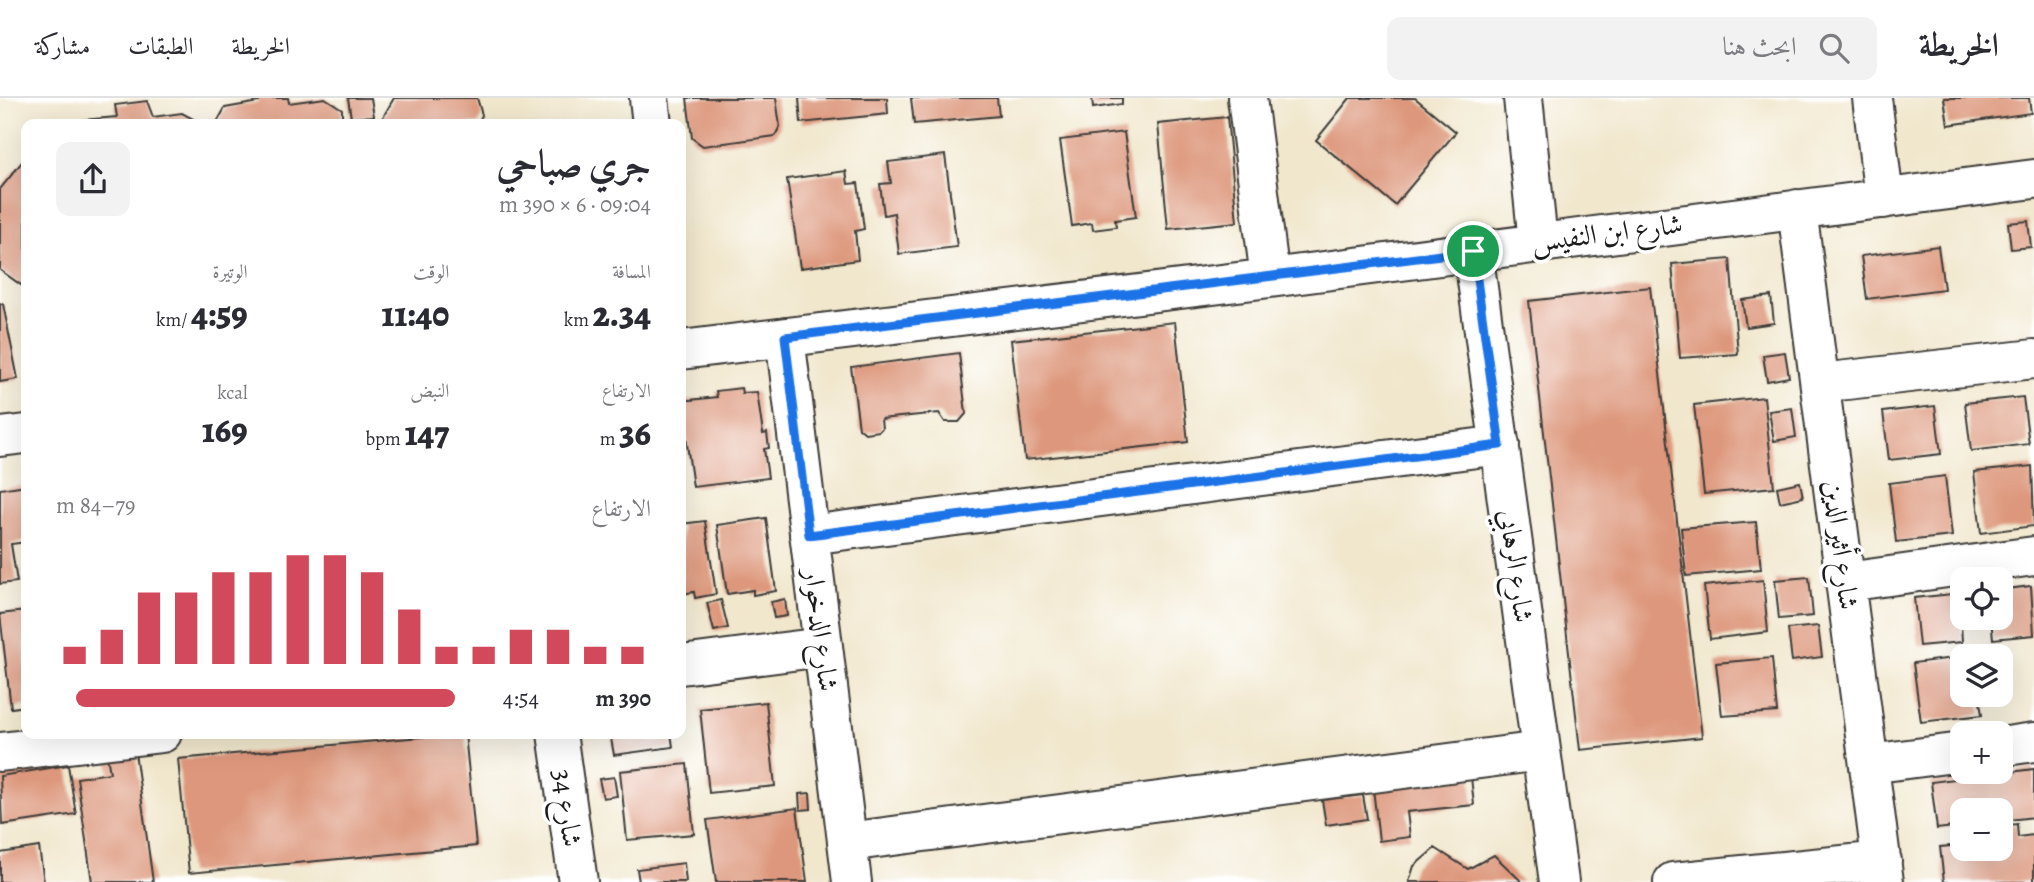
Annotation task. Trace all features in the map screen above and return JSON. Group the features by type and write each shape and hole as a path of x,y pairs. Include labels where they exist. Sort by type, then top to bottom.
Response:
{"street":[{"path":"649,98 651,119"},
{"path":"1247,98 1270,278"},
{"path":"1523,98 1538,242"},
{"path":"1872,98 1884,199"},
{"name":"شارع ابن النفيس","path":"686,348 1270,278 2034,179"},
{"name":"شارع أثير الدين","path":"1797,209 1883,871"},
{"name":"شارع الرهابي","path":"1473,251 1559,882"},
{"name":"شارع الدخوار","path":"785,337 852,882"},
{"path":"1820,383 2034,359"},
{"path":"0,437 21,435"},
{"path":"809,535 1500,445"},
{"path":"1846,582 2034,556"},
{"path":"686,664 823,647"},
{"path":"0,752 111,739"},
{"name":"شارع 34","path":"558,739 578,882"},
{"path":"2013,745 2034,742"},
{"path":"848,842 1541,751"},
{"path":"1869,764 1950,754"},
{"path":"1673,882 1883,871"}],"building":[{"path":"258,98 288,98 289,103 325,98 342,109 342,119 219,119 225,108 259,102"},
{"path":"348,98 371,98 374,116 351,118"},
{"path":"394,98 477,98 482,115 480,119 382,119"},
{"path":"687,98 776,98 780,126 775,136 703,146 692,138"},
{"path":"799,98 887,98 888,114 801,123"},
{"path":"911,98 997,98 999,116 914,124"},
{"path":"1092,98 1122,98 1122,104 1093,108"},
{"path":"1350,98 1415,98 1456,132 1395,205 1316,140"},
{"path":"1944,98 2029,98 2031,113 1948,125"},
{"path":"147,101 153,117 182,113 193,119 94,119 117,117 115,105"},
{"path":"1227,117 1237,222 1168,229 1158,124"},
{"path":"1124,132 1136,217 1115,220 1116,227 1093,230 1092,223 1072,226 1060,140"},
{"path":"945,155 957,247 899,254 894,213 884,215 880,184 891,183 888,162"},
{"path":"21,163 21,285 0,270 0,189"},
{"path":"846,171 848,184 858,183 864,229 855,231 858,260 800,268 787,179"},
{"path":"2028,221 2031,247 2011,249 2008,223"},
{"path":"1938,246 1944,289 1867,299 1861,256"},
{"path":"1730,259 1738,354 1680,358 1672,264"},
{"path":"1650,287 1702,737 1580,750 1529,301"},
{"path":"1771,296 1774,323 1746,327 1742,300"},
{"path":"0,304 3,304 18,379 0,382"},
{"path":"1175,322 1188,442 1025,460 1011,340"},
{"path":"1785,352 1789,377 1767,381 1763,355"},
{"path":"959,353 966,414 959,422 945,422 939,413 881,419 882,428 879,431 865,433 859,428 851,367"},
{"path":"741,388 742,393 757,392 763,434 767,433 769,448 764,449 768,478 693,487 686,437 686,400 717,397 716,391"},
{"path":"1764,397 1774,487 1704,494 1694,405"},
{"path":"2023,397 2029,444 1971,451 1965,403"},
{"path":"1935,406 1941,454 1889,460 1883,412"},
{"path":"1792,408 1796,437 1774,441 1769,411"},
{"path":"2032,466 2034,526 1981,533 1974,472"},
{"path":"1945,476 1952,536 1896,542 1889,483"},
{"path":"1800,482 1803,497 1780,502 1777,487"},
{"path":"21,486 21,543 11,544 17,582 0,584 0,489"},
{"path":"766,518 776,591 753,595 753,590 727,594 717,525"},
{"path":"705,521 716,594 695,598 694,592 686,593 686,523"},
{"path":"1756,522 1761,569 1686,576 1681,528"},
{"path":"1809,577 1813,616 1779,619 1775,580"},
{"path":"1763,580 1768,632 1710,639 1704,586"},
{"path":"2031,586 2034,635 1993,639 1992,630 2013,630 2013,588"},
{"path":"1950,594 1950,630 1961,630 1962,642 1919,646 1914,598"},
{"path":"785,599 787,616 774,618 771,602"},
{"path":"721,600 728,628 714,631 707,603"},
{"path":"21,612 21,707 11,708 0,614"},
{"path":"1818,626 1822,657 1792,661 1788,629"},
{"path":"1772,658 1777,712 1722,716 1716,663"},
{"path":"1950,658 1950,707 1981,707 1982,715 1921,722 1913,663"},
{"path":"766,702 775,786 709,793 700,709"},
{"path":"399,739 466,739 476,846 189,873 178,759"},
{"path":"611,739 672,739 673,747 614,755"},
{"path":"135,752 153,882 92,882 77,778 110,773 107,756"},
{"path":"687,764 694,834 627,840 620,771"},
{"path":"68,765 76,814 2,825 0,776"},
{"path":"2034,769 2034,817 2013,819 2013,798 1950,798 1950,827 1937,829 1931,782 1950,780 1950,784 2013,784 2013,772"},
{"path":"614,777 617,796 603,798 599,779"},
{"path":"1471,777 1474,805 1407,812 1410,837 1379,841 1373,788"},
{"path":"810,793 811,809 800,810 799,794"},
{"path":"1363,795 1367,819 1326,825 1322,800"},
{"path":"797,808 807,882 716,882 707,820"},
{"path":"2013,824 2017,824 2018,837 2034,835 2034,882 1944,882 1940,847 1950,846 1950,861 2013,861"},
{"path":"39,847 44,882 0,882 0,853"},
{"path":"1435,848 1468,869 1494,855 1522,882 1409,882 1414,866"},
{"path":"684,863 686,882 639,882 637,869"}],"route":[{"path":"1473,251 1500,445 809,535 785,337 1473,251"}]}
